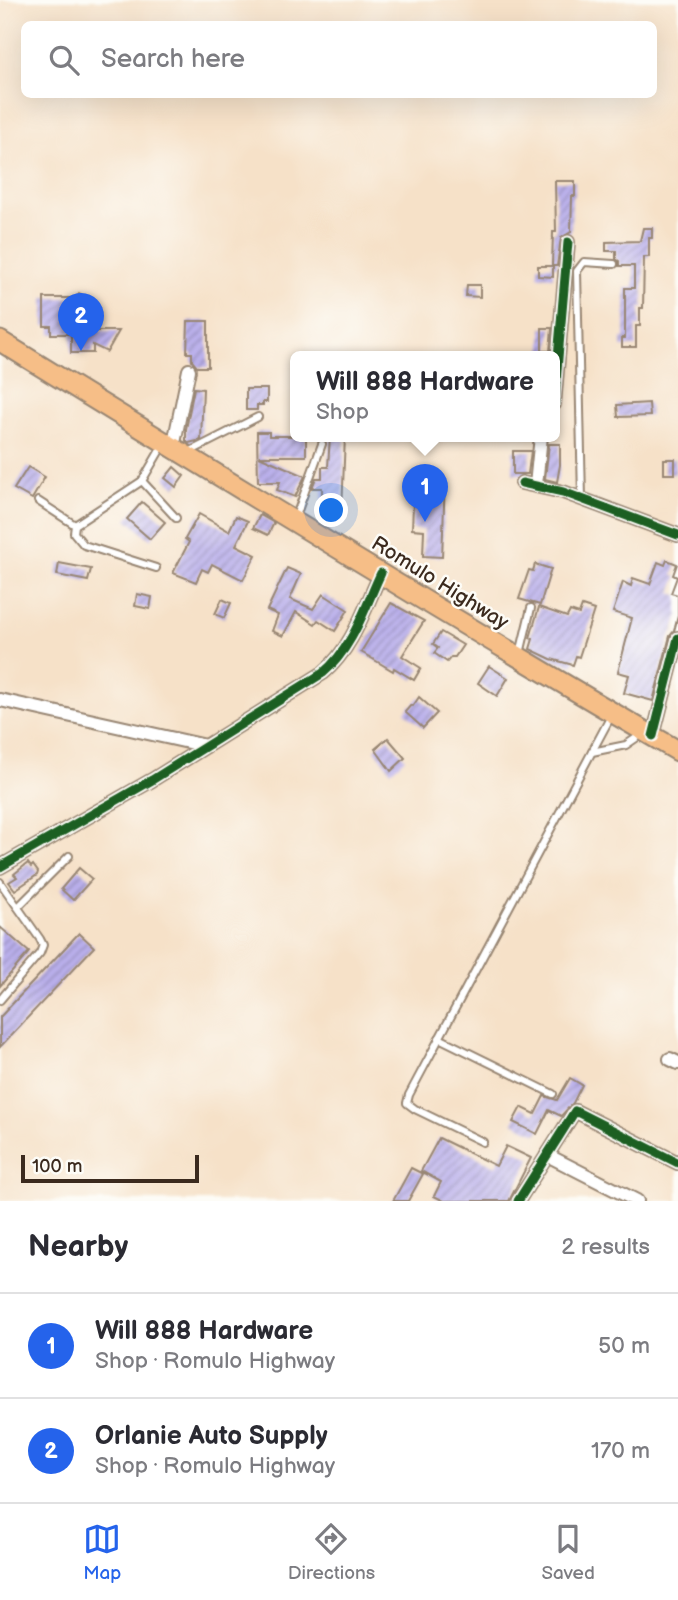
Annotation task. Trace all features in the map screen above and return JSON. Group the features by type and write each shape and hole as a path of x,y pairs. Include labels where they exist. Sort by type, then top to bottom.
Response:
{"highway":[{"name":"Romulo Highway","path":"0,341 519,659 678,751"}],"street":[{"path":"559,351 568,242"},
{"path":"174,448 188,370"},
{"path":"536,485 540,442"},
{"path":"522,483 582,499 678,535"},
{"path":"0,867 206,746 291,694 337,662 381,573"},
{"path":"649,734 678,638"},
{"path":"0,700 206,746"},
{"path":"519,1201 575,1111 678,1163"},
{"path":"547,1155 637,1201"}],"lane":[{"path":"582,499 577,271 584,261 614,264"},
{"path":"75,524 142,481 152,467 174,448 258,417"},
{"path":"295,521 322,444"},
{"path":"142,481 176,518"},
{"path":"38,501 75,524"},
{"path":"75,524 74,533 84,545 156,568"},
{"path":"519,659 531,608"},
{"path":"483,1142 407,1103 409,1095 612,714"},
{"path":"592,752 626,745 649,734"},
{"path":"18,907 69,856"},
{"path":"0,882 43,946 0,1000"},
{"path":"439,1038 553,1094"}],"building":[{"path":"555,181 575,181 571,232 561,238 557,266 553,266 553,277 538,276 538,266 552,266 553,232 556,232"},
{"path":"643,228 652,228 652,238 649,238 649,257 644,257 640,326 636,326 636,347 622,347 622,338 625,338 625,288 634,288 634,266 619,266 616,251 606,251 606,242 640,241"},
{"path":"467,285 480,285 480,297 466,296"},
{"path":"79,293 91,300 80,319 93,320 92,331 119,331 107,352 93,345 93,353 71,353 71,334 51,334 51,326 44,326 44,298 76,298"},
{"path":"188,321 208,321 208,367 197,367 192,361 192,353 187,353"},
{"path":"542,328 552,328 550,351 542,351"},
{"path":"194,388 203,389 201,440 189,443 186,441 186,429"},
{"path":"246,389 267,389 267,402 257,405 257,410 246,410"},
{"path":"649,403 650,416 618,417 617,405"},
{"path":"257,432 269,432 269,436 290,436 290,442 306,442 306,456 259,456 305,476 295,497 277,490 280,482 258,482"},
{"path":"330,442 345,442 342,512 322,512 322,488 312,488 316,478 322,478 322,467 328,467"},
{"path":"549,444 560,444 557,482 545,479"},
{"path":"513,451 531,451 528,474 513,474"},
{"path":"664,459 675,459 675,474 664,474"},
{"path":"28,467 45,477 32,499 14,489"},
{"path":"174,467 184,476 176,487 165,478"},
{"path":"414,480 445,481 442,557 423,556 424,530 412,529"},
{"path":"142,502 165,522 150,539 127,519"},
{"path":"199,514 229,531 236,516 248,521 236,545 256,555 243,580 212,564 208,572 202,569 196,582 173,573 189,542 185,539"},
{"path":"260,515 274,523 268,535 253,528"},
{"path":"667,560 677,564 673,575 677,577 671,593 678,595 678,616 653,701 624,693 629,675 618,672 632,618 613,612 623,582 631,586 633,578 650,584 658,562 665,565"},
{"path":"59,563 91,569 88,581 57,575"},
{"path":"535,564 551,569 540,605 519,599 529,570 533,571"},
{"path":"287,568 301,574 290,599 313,609 323,594 348,610 335,631 318,620 315,624 296,612 283,636 272,631 278,615 267,610"},
{"path":"137,594 152,597 150,609 135,606"},
{"path":"222,599 231,603 224,618 215,614"},
{"path":"391,603 424,621 402,656 421,668 414,680 361,652"},
{"path":"582,606 594,610 579,657 576,656 573,665 530,649 533,639 530,638 539,607 567,617 570,611 579,614"},
{"path":"441,632 463,645 455,657 451,657 447,662 434,653 438,648 433,644"},
{"path":"489,666 508,678 497,696 478,683"},
{"path":"419,697 437,713 423,728 405,712"},
{"path":"388,738 405,758 391,771 375,749"},
{"path":"28,863 31,867 33,865 37,875 15,890 9,882 17,877 14,874"},
{"path":"79,868 92,879 73,900 61,889"},
{"path":"0,927 29,952 0,986"},
{"path":"79,933 94,947 0,1047 0,1017"},
{"path":"570,1078 582,1085 573,1103 561,1116 549,1110 537,1134 513,1122 521,1107 535,1114 544,1096 557,1100"},
{"path":"439,1138 496,1166 506,1146 531,1158 509,1201 444,1201 434,1196 441,1182 421,1171"},
{"path":"411,1168 423,1174 408,1201 393,1201"}],"cycle path":[{"path":"559,351 568,242"},
{"path":"522,483 563,492 678,535"},
{"path":"0,867 152,780 323,673 350,639 381,573"},
{"path":"653,736 678,638"},
{"path":"518,1201 575,1111 678,1163"}],"place":[{"name":"Orlanie Auto Supply","path":"81,351"},
{"name":"Will 888 Hardware","path":"425,522"}]}
